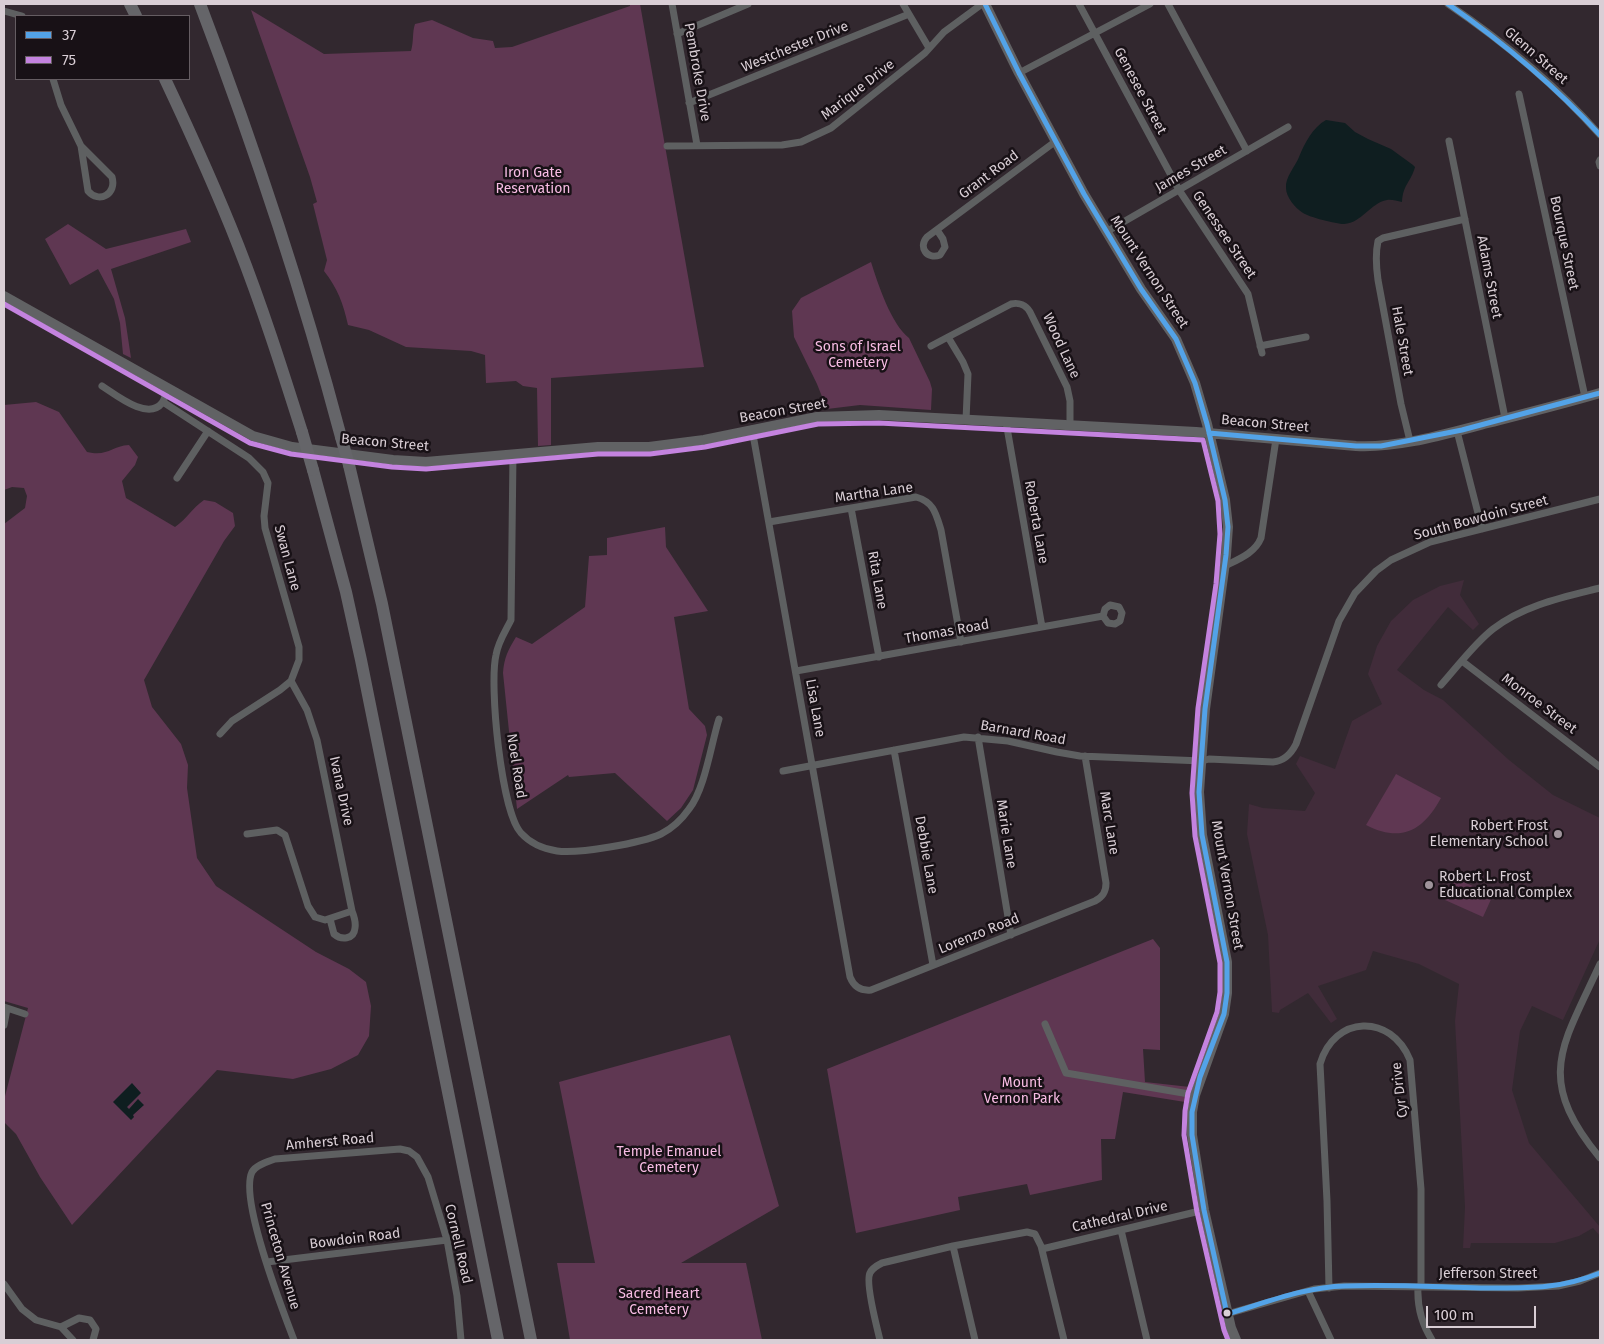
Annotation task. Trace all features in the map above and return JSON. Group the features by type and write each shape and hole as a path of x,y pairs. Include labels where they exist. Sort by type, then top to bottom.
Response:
{"highway":[{"path":"200,4 230,82 280,230 349,464 382,604 531,1340"},
{"path":"165,80 202,159 238,246 271,335 302,432 346,592 498,1340"}],"main road":[{"name":"Mount Vernon Street","path":"983,4 1106,232 1141,289 1176,339 1195,383 1221,483 1228,534 1205,709 1199,792 1202,835 1227,962 1227,993 1224,1014 1195,1095 1192,1112 1192,1135 1204,1210 1227,1314 1236,1340"},
{"name":"Beacon Street","path":"4,296 253,436 280,445 392,460 426,462 598,448 648,447 704,440 752,429 824,417 879,415 1209,433 1368,446 1410,442 1600,393"}],"street":[{"name":"Pembroke Drive","path":"672,4 697,145"},
{"path":"677,34 748,4"},
{"path":"903,4 929,48"},
{"name":"Marique Drive","path":"667,146 782,145 801,142 814,137 831,128 929,48 944,32 983,4"},
{"name":"Genesee Street","path":"1079,4 1179,190"},
{"path":"1019,73 1150,4"},
{"path":"1168,4 1247,151"},
{"name":"Glenn Street","path":"1448,4 1489,32 1539,73 1575,107 1600,135"},
{"path":"4,11 18,15"},
{"name":"Westchester Drive","path":"689,103 909,14"},
{"path":"53,80 61,105 80,146 88,190 97,197 106,196 111,192 113,186 112,177 80,146"},
{"name":"Bourque Street","path":"1519,94 1585,397"},
{"name":"James Street","path":"1106,232 1288,127"},
{"name":"Grant Road","path":"937,230 1056,141"},
{"name":"Adams Street","path":"1449,141 1505,418"},
{"path":"1600,160 1600,166"},
{"name":"Genessee Street","path":"1179,190 1248,294 1261,349 1306,337"},
{"name":"Hale Street","path":"1410,442 1378,280 1375,261 1378,241 1383,238 1465,219"},
{"name":"Wood Lane","path":"931,346 1011,304 1017,303 1025,306 1030,312 1067,387 1070,401 1070,425"},
{"path":"948,337 968,374 966,420"},
{"path":"102,386 120,398 148,410 155,408 163,402 167,388"},
{"name":"Swan Lane","path":"163,402 256,463 263,472 268,483 264,516 266,528 299,647 299,660 291,681"},
{"name":"Roberta Lane","path":"1006,422 1042,627"},
{"name":"Lisa Lane","path":"752,429 850,977 854,985 859,989"},
{"path":"177,478 208,431"},
{"path":"1456,431 1482,529"},
{"path":"1225,566 1258,546 1261,538 1276,439"},
{"name":"Noel Road","path":"514,454 511,620 495,655 494,683 504,787 511,814 520,832 543,848 559,852 619,845 661,834 678,823 691,807 701,786 719,719"},
{"name":"Martha Lane","path":"769,522 916,497 928,502 937,516 941,530 961,642"},
{"name":"South Bowdoin Street","path":"1283,759 1292,752 1296,744 1339,621 1355,593 1376,572 1391,560 1430,542 1600,499"},
{"name":"Rita Lane","path":"851,508 878,656"},
{"path":"1441,685 1493,629 1509,618 1532,607 1600,588"},
{"name":"Thomas Road","path":"796,671 1103,616"},
{"name":"Monroe Street","path":"1462,661 1600,766"},
{"path":"220,734 232,721 291,681"},
{"name":"Ivana Drive","path":"291,681 307,710 317,740 352,911 355,928 352,935 348,938 340,938 334,934 330,919"},
{"name":"Barnard Road","path":"783,771 964,737 1008,741 1085,756 1202,761 1209,759 1273,762 1283,759"},
{"name":"Marie Lane","path":"978,738 1011,935"},
{"name":"Debbie Lane","path":"894,750 933,965"},
{"name":"Marc Lane","path":"1085,756 1106,883 1104,894"},
{"path":"247,834 277,830 285,835 310,911 320,919 330,919 352,911"},
{"name":"Lorenzo Road","path":"859,989 871,990 1096,901 1104,894"},
{"path":"1600,964 1567,1037 1561,1054 1560,1068 1560,1085 1568,1110 1580,1132 1600,1158"},
{"path":"4,1025 6,1008 25,1014"},
{"path":"1045,1024 1066,1074 1195,1095"},
{"name":"Cyr Drive","path":"1329,1288 1320,1064 1323,1054 1335,1037 1344,1031 1364,1026 1374,1026 1393,1034 1406,1050 1410,1060 1421,1189 1419,1313 1426,1331 1432,1340"},
{"name":"Amherst Road","path":"250,1178 253,1170 275,1159 400,1149 409,1151 417,1157"},
{"name":"Cornell Road","path":"417,1157 428,1177 447,1240 457,1296 461,1340"},
{"name":"Princeton Avenue","path":"250,1178 251,1204 274,1287 294,1340"},
{"name":"Cathedral Drive","path":"1042,1249 1204,1210"},
{"path":"1120,1230 1147,1340"},
{"path":"880,1340 869,1285 869,1273 874,1268 882,1263 953,1246 1027,1232 1035,1234 1040,1241 1064,1340"},
{"name":"Bowdoin Road","path":"267,1262 447,1240"},
{"path":"953,1246 976,1340"},
{"name":"Jefferson Street","path":"1227,1314 1308,1291 1344,1286 1518,1288 1558,1286 1580,1281 1600,1273"},
{"path":"4,1284 16,1302 28,1314 36,1320 61,1326 73,1340"},
{"path":"1308,1291 1331,1340"},
{"path":"61,1326 79,1318 88,1319 96,1330 93,1340"}],"shaded area":[{"path":"1326,120 1345,123 1355,132 1391,149 1415,167 1405,187 1402,202 1387,200 1381,202 1356,220 1344,224 1329,222 1303,213 1294,205 1286,191 1287,180 1310,136"},
{"name":"Robert L. Frost Educational Complex","path":"1464,580 1460,595 1479,624 1473,630 1448,607 1397,670 1424,690 1443,700 1509,760 1553,795 1600,818 1600,939 1563,1020 1532,1006 1520,1031 1512,1090 1529,1143 1600,1227 1600,1236 1593,1228 1579,1236 1555,1243 1471,1243 1470,1248 1463,1248 1465,1207 1455,1021 1459,984 1419,964 1373,951 1366,970 1318,986 1337,1019 1331,1023 1308,993 1280,1010 1279,1013 1272,1012 1268,935 1247,834 1249,804 1263,808 1305,811 1315,793 1296,764 1300,756 1335,769 1352,721 1382,704 1368,674 1377,646 1391,621 1413,600 1440,586"},
{"path":"132,1083 141,1093 127,1107 129,1109 138,1099 144,1105 133,1115 134,1117 131,1120 113,1102"}],"green space":[{"name":"Iron Gate Reservation","path":"630,4 640,4 704,367 551,378 551,445 538,446 537,388 523,386 516,381 486,383 485,355 471,351 406,347 369,330 348,325 339,296 324,271 327,260 313,204 317,202 310,177 251,10 324,54 411,51 415,24 432,20 473,38 493,41 495,48 512,47 630,6"},
{"path":"68,224 106,249 186,229 191,242 111,269 125,318 131,358 123,354 120,323 114,299 98,269 70,285 45,239"},
{"name":"Sons of Israel Cemetery","path":"871,262 891,314 902,332 909,338 930,382 932,389 931,410 860,405 827,409 794,337 792,311 801,298"},
{"path":"36,402 59,412 87,452 100,453 129,445 138,457 135,465 122,481 126,498 175,527 204,500 215,502 233,513 235,526 224,541 144,680 152,707 181,744 188,765 187,788 197,858 216,886 316,952 349,969 366,982 371,1006 369,1036 358,1055 331,1069 293,1079 217,1070 72,1225 40,1177 16,1134 4,1122 4,1100 28,1008 4,1001 4,524 25,508 27,496 24,488 12,487 4,490 4,405"},
{"path":"665,527 666,547 708,611 674,617 689,709 705,726 707,735 693,790 681,808 667,821 615,773 569,777 568,775 517,809 503,673 505,658 511,646 516,637 532,644 585,607 589,556 607,555 607,538"},
{"path":"1396,774 1441,798 1427,819 1419,826 1410,831 1390,833 1366,825"},
{"path":"1455,878 1493,895 1483,917 1445,900"},
{"name":"Mount Vernon Park","path":"1153,939 1160,948 1160,1050 1143,1049 1145,1082 1190,1087 1185,1102 1123,1092 1115,1139 1101,1139 1102,1180 1030,1195 1027,1184 958,1197 960,1210 856,1233 827,1069"},
{"name":"Temple Emanuel Cemetery","path":"730,1035 779,1206 681,1263 746,1263 762,1340 570,1340 557,1263 595,1263 559,1082"}],"transit line":[{"name":"37","path":"985,4 1019,73 1084,194 1141,289 1176,339 1195,383 1225,500 1228,527 1226,555 1205,709 1199,792 1202,835 1227,962 1227,993 1224,1014 1200,1077 1192,1112 1192,1135 1204,1210 1227,1314 1285,1296 1330,1287 1379,1285 1527,1288 1570,1283 1600,1273"},
{"name":"37","path":"1448,4 1528,65 1600,135"},
{"name":"75","path":"4,304 250,443 291,454 392,467 426,469 598,454 650,454 705,447 818,424 879,423 1203,440 1218,501 1220,534 1216,584 1198,708 1192,793 1195,836 1220,963 1220,992 1217,1012 1188,1093 1184,1135 1197,1212 1224,1330 1228,1340"},
{"name":"37","path":"1209,433 1356,446 1381,446 1462,430 1600,393"}],"place":[{"name":"Robert Frost Elementary School","path":"1558,834"},
{"name":"Robert L. Frost Educational Complex","path":"1429,885"}],"park label":[{"name":"Sacred Heart Cemetery","path":"659,1302"}]}
